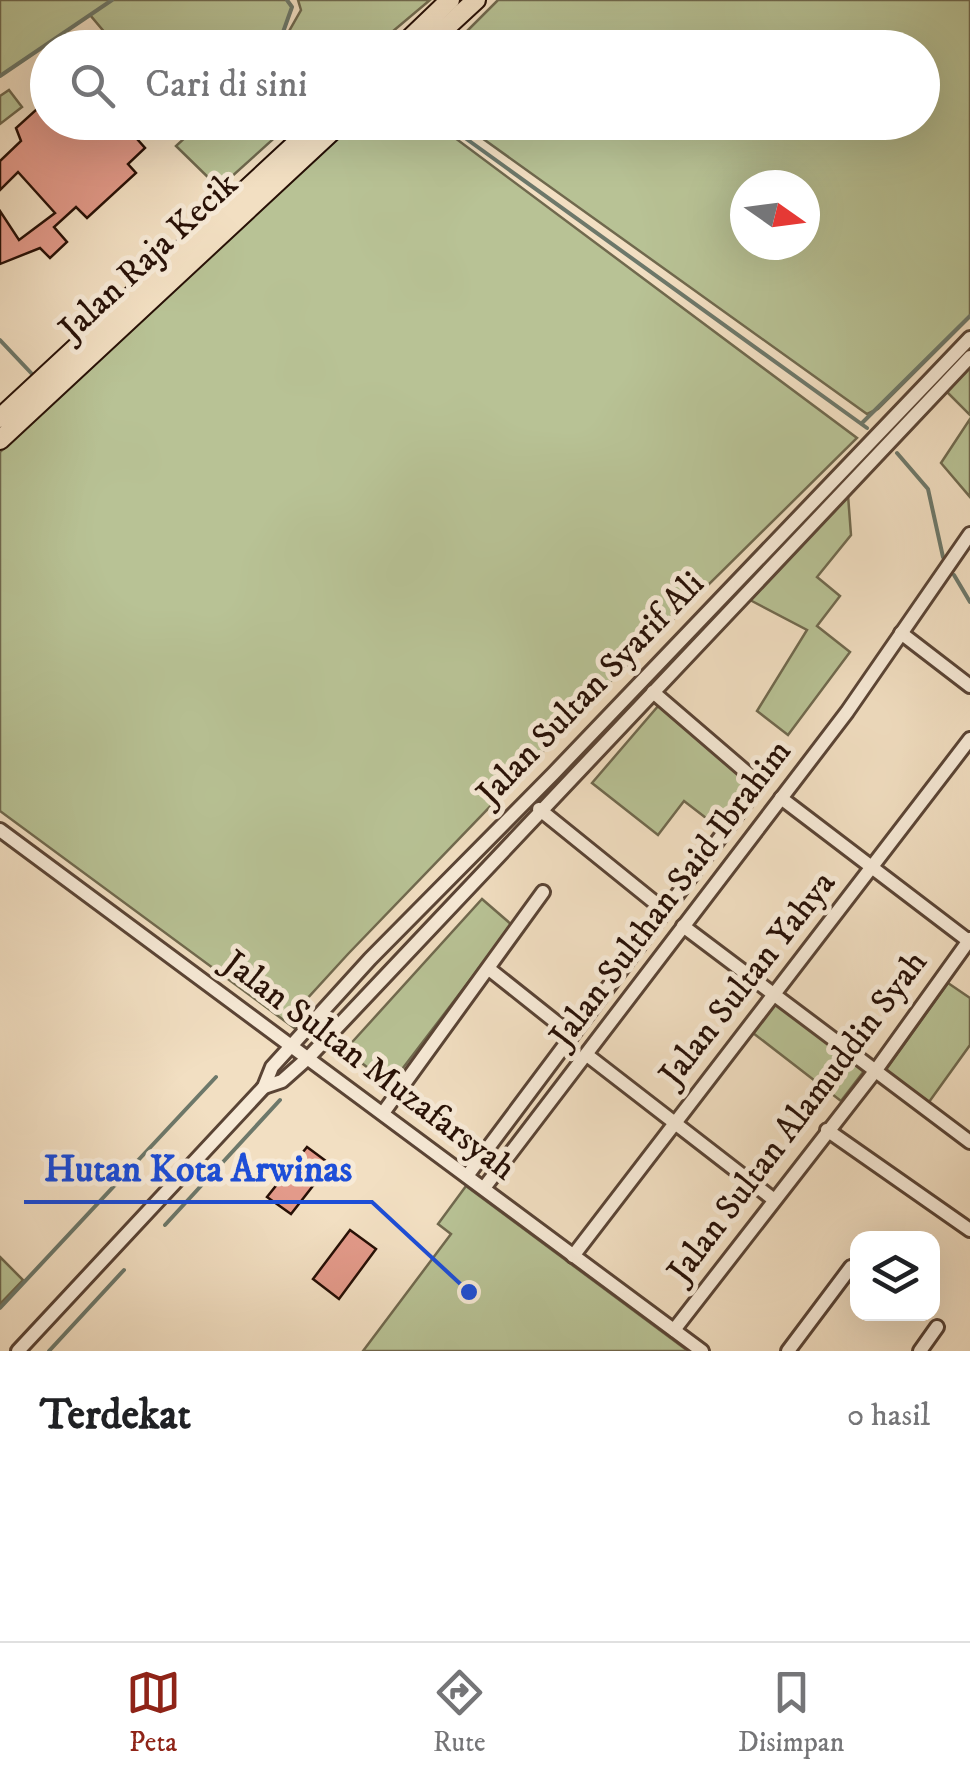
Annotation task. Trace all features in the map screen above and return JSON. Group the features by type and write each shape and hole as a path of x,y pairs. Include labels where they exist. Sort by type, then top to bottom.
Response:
{"main road":[{"path":"444,30 476,0"},
{"path":"418,30 445,2"},
{"name":"Jalan Raja Kecik","path":"0,440 302,140"},
{"name":"Jalan Raja Kecik","path":"0,418 228,216 320,140"}],"street":[{"name":"Jalan Sultan Syarif Ali","path":"18,1351 264,1087 272,1067 370,958 553,774 847,462 970,338"},
{"name":"Jalan Sultan Syarif Ali","path":"264,1087 282,1082 308,1057 970,357"},
{"path":"847,462 860,474"},
{"name":"Jalan Sulthan Said Ibrahim","path":"484,1188 782,798 970,534"},
{"path":"901,633 970,686"},
{"path":"467,1176 760,784 653,692"},
{"name":"Jalan Sultan Yahya","path":"574,1256 970,739"},
{"path":"782,798 970,941"},
{"path":"539,809 664,910"},
{"name":"Jalan Sultan Muzafarsyah","path":"0,830 702,1351"},
{"path":"383,1113 543,892"},
{"path":"683,926 970,1142"},
{"name":"Jalan Sultan Alamuddin Syah","path":"674,1330 876,1070 970,941"},
{"path":"489,969 572,1035"},
{"path":"586,1055 677,1120 773,1199"},
{"path":"828,1130 970,1230"},
{"path":"788,1351 850,1268"},
{"path":"920,1351 937,1327"}],"green space":[{"path":"0,0 287,0 292,7 284,30 103,30 90,15 68,30 30,30 30,56 0,76"},
{"path":"298,0 430,0 394,30 290,30 301,10"},
{"path":"498,0 970,0 970,317 878,409 867,414 485,140 940,140 940,30 468,30"},
{"path":"9,90 22,107 0,124 0,96"},
{"path":"183,140 272,140 219,188 176,146"},
{"path":"335,140 458,140 857,438 614,678 348,954 306,1000 308,1016 297,1030 0,811 0,452"},
{"path":"970,366 970,415 946,391"},
{"path":"970,419 970,497 941,463"},
{"path":"848,495 851,535 817,577 840,596 817,626 850,652 788,735 757,711 807,630 750,600"},
{"path":"659,705 752,784 719,828 684,801 658,835 592,783"},
{"path":"482,899 512,925 390,1085 345,1050"},
{"path":"948,983 970,998 970,1045 929,1102 885,1071"},
{"path":"776,1003 864,1071 841,1101 753,1033"},
{"path":"466,1186 688,1351 363,1351 451,1234 438,1224"},
{"path":"0,1257 23,1280 0,1304"}],"building":[{"path":"30,115 30,140 138,140 145,148 128,164 136,173 87,218 76,207 54,227 67,242 50,258 40,248 0,264 0,211 19,240 55,213 18,172 0,190 0,161 21,141 16,128"},
{"path":"307,1147 330,1164 291,1214 267,1197"},
{"path":"350,1230 376,1249 339,1299 313,1279"}],"waterway":[{"path":"68,30 112,0"},
{"path":"284,30 292,7 287,0"},
{"path":"0,76 30,56"},
{"path":"468,140 867,428"},
{"path":"863,422 970,316"},
{"path":"0,340 33,375"},
{"path":"897,453 928,489 943,557"},
{"path":"954,575 970,602"},
{"path":"0,1308 216,1077"},
{"path":"165,1225 280,1100"},
{"path":"49,1351 124,1270"}],"place":[{"name":"Hutan Kota Arwinas","path":"469,1292"}]}
